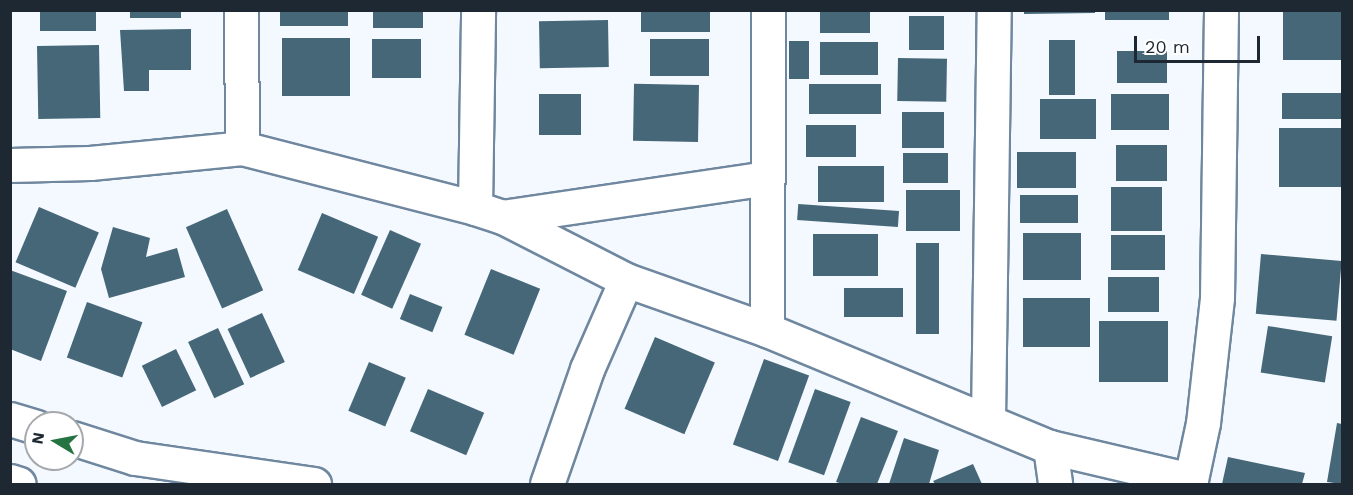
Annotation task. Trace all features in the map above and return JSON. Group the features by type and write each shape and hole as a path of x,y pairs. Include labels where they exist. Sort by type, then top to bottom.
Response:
{"street":[{"path":"241,10 242,148"},
{"path":"478,10 489,213"},
{"path":"767,330 768,10"},
{"path":"988,420 994,10"},
{"path":"10,165 90,162 242,148 489,213 626,280 767,330 1050,447 1191,482 1203,423 1218,298 1221,10"},
{"path":"489,213 767,178"},
{"path":"547,484 587,369 626,280"},
{"path":"84,442 204,478 314,484"},
{"path":"1050,447 1055,484"},
{"path":"10,481 19,484"}],"building":[{"path":"40,10 96,10 96,31 40,31"},
{"path":"130,10 181,10 181,18 130,18"},
{"path":"280,10 348,10 348,26 280,26"},
{"path":"373,10 423,10 423,28 373,28"},
{"path":"641,10 710,10 710,32 641,32"},
{"path":"820,10 870,10 870,33 820,33"},
{"path":"1024,10 1095,10 1095,13 1024,14"},
{"path":"1105,10 1169,10 1169,20 1105,20"},
{"path":"1283,10 1341,10 1341,60 1283,60"},
{"path":"909,16 944,16 944,50 909,50"},
{"path":"608,20 609,67 540,68 539,21"},
{"path":"191,29 191,70 149,70 149,91 124,91 120,30"},
{"path":"282,38 350,38 350,96 282,96"},
{"path":"372,39 421,39 421,78 372,78"},
{"path":"650,39 709,39 709,76 650,76"},
{"path":"1049,40 1075,40 1075,95 1049,95"},
{"path":"789,41 809,41 809,79 789,79"},
{"path":"820,42 878,42 878,75 820,75"},
{"path":"99,45 100,118 38,119 37,46"},
{"path":"1117,51 1167,51 1167,83 1117,83"},
{"path":"898,58 947,59 946,102 897,101"},
{"path":"634,84 699,85 698,142 633,141"},
{"path":"809,84 881,84 881,114 809,114"},
{"path":"1282,93 1342,93 1342,119 1282,119"},
{"path":"539,94 581,94 581,135 539,135"},
{"path":"1111,94 1169,94 1169,130 1111,130"},
{"path":"1040,99 1096,99 1096,139 1040,139"},
{"path":"902,112 944,112 944,148 902,148"},
{"path":"806,125 856,125 856,157 806,157"},
{"path":"1279,128 1342,128 1342,187 1279,187"},
{"path":"1116,145 1167,145 1167,181 1116,181"},
{"path":"1017,152 1076,152 1076,188 1017,188"},
{"path":"903,153 948,153 948,183 903,183"},
{"path":"818,166 884,166 884,202 818,202"},
{"path":"1111,187 1162,187 1162,231 1111,231"},
{"path":"906,190 960,190 960,231 906,231"},
{"path":"1020,195 1078,195 1078,223 1020,223"},
{"path":"798,204 899,211 898,227 797,220"},
{"path":"39,207 99,232 75,288 16,262"},
{"path":"227,209 263,290 222,309 186,227"},
{"path":"322,213 378,237 354,294 298,270"},
{"path":"113,227 150,238 146,257 177,248 185,277 109,298 101,269"},
{"path":"390,230 421,244 392,309 361,295"},
{"path":"1023,233 1081,233 1081,280 1023,280"},
{"path":"813,234 878,234 878,276 813,276"},
{"path":"1111,235 1165,235 1165,270 1111,270"},
{"path":"916,243 939,243 939,334 916,334"},
{"path":"1261,254 1342,261 1336,321 1256,314"},
{"path":"491,269 540,289 514,355 464,335"},
{"path":"10,270 67,291 41,361 10,349"},
{"path":"1108,277 1159,277 1159,312 1108,312"},
{"path":"844,288 903,288 903,317 844,317"},
{"path":"410,294 442,307 432,332 400,319"},
{"path":"1023,298 1090,298 1090,347 1023,347"},
{"path":"87,302 142,322 122,378 67,357"},
{"path":"262,313 285,362 250,378 228,329"},
{"path":"1099,321 1168,321 1168,382 1099,382"},
{"path":"1268,326 1332,336 1325,383 1261,372"},
{"path":"218,328 244,384 214,398 188,342"},
{"path":"655,337 715,362 684,434 625,409"},
{"path":"176,349 196,390 162,407 142,366"},
{"path":"764,359 809,375 778,461 733,445"},
{"path":"369,362 406,378 385,426 348,411"},
{"path":"428,389 484,413 466,455 410,431"},
{"path":"815,389 851,402 824,475 788,462"},
{"path":"861,417 898,431 877,484 836,482"},
{"path":"1337,423 1342,424 1342,484 1327,482"},
{"path":"904,438 939,450 929,484 889,484"},
{"path":"1228,457 1305,473 1302,484 1222,484"},
{"path":"973,464 982,484 935,484 933,481"}]}
